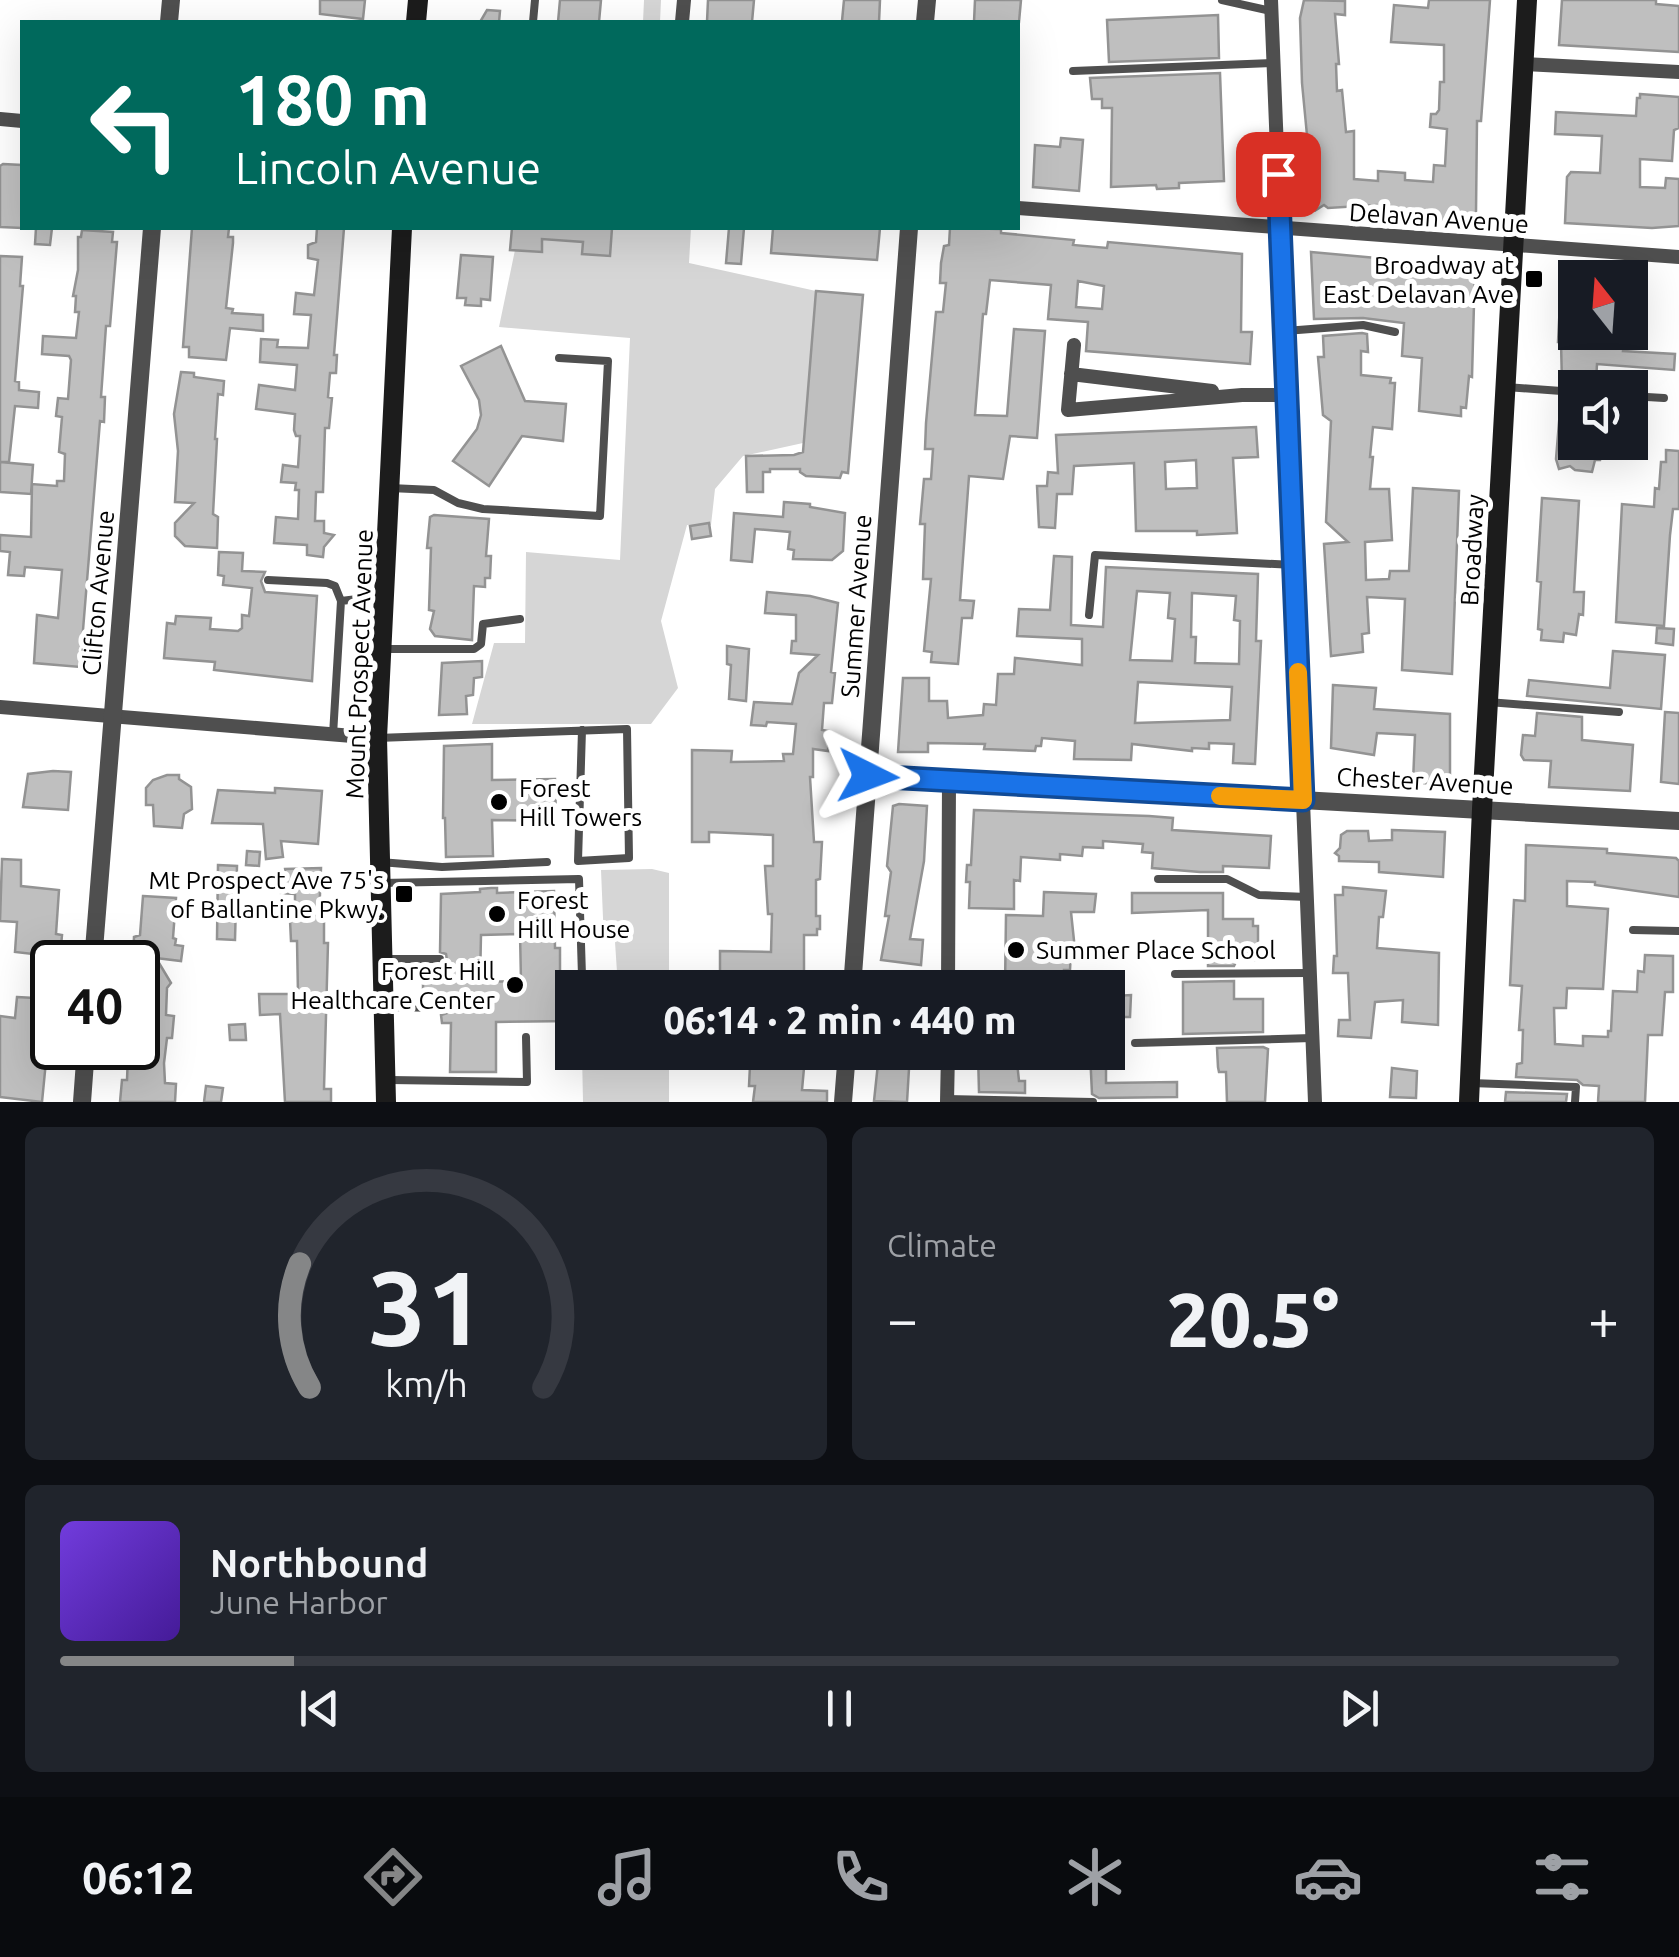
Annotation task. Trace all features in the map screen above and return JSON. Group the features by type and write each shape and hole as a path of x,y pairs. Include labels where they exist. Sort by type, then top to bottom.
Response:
{"main road":[{"name":"Broadway","path":"1470,1093 1527,0"},
{"name":"Mount Prospect Avenue","path":"386,1102 378,738 402,230"}],"street":[{"path":"1272,6 1315,1102"},
{"path":"1523,64 1679,72"},
{"name":"Delavan Avenue","path":"1020,208 1679,257"},
{"name":"Clifton Avenue","path":"95,940 152,230"},
{"name":"Summer Avenue","path":"853,970 909,230"},
{"path":"1074,345 1068,410 1242,395 1287,395"},
{"path":"1071,374 1242,395"},
{"path":"0,708 378,738"},
{"name":"Chester Avenue","path":"868,776 1679,821"},
{"path":"948,970 950,781"},
{"path":"82,1102 84,1070"},
{"path":"844,1102 846,1070"},
{"path":"947,1100 948,1070"}],"lane":[{"path":"1222,0 1272,6"},
{"path":"1073,70 1274,63"},
{"path":"1285,331 1363,325 1395,332"},
{"path":"390,488 434,490 458,504 483,509 600,516 608,361 559,358"},
{"path":"1506,387 1558,391"},
{"path":"1648,397 1664,398"},
{"path":"1089,615 1095,555 1294,564"},
{"path":"268,580 336,586 340,601 333,734"},
{"path":"340,601 384,596"},
{"path":"382,649 474,648 481,644 484,624 520,619"},
{"path":"1488,702 1619,712"},
{"path":"378,738 582,730 627,729 629,858 578,861 582,730"},
{"path":"380,873 548,862"},
{"path":"380,873 579,879 582,970"},
{"path":"1158,879 1227,879 1259,895 1307,897"},
{"path":"1633,930 1679,930"},
{"path":"382,959 440,959"},
{"path":"1175,974 1310,973"},
{"path":"384,1007 441,1008"},
{"path":"385,1080 527,1082 526,1037"},
{"path":"1135,1043 1312,1038"},
{"path":"1470,1093 1576,1087 1576,1102"},
{"path":"947,1100 1093,1102"}],"shaded area":[{"path":"644,0 661,0 660,20 643,20"},
{"path":"612,230 691,230 689,263 816,291 803,443 743,456 715,489 711,525 687,525 661,621 678,688 651,724 472,724 494,643 525,643 526,552 620,560 630,338 499,327 515,250 541,252 542,239 582,242 582,254 609,256"},
{"path":"652,869 669,873 669,970 617,970 615,942 604,942 601,870"},
{"path":"582,1070 669,1070 669,1102 583,1102"}],"building":[{"path":"320,0 365,0 363,19 320,14"},
{"path":"560,0 601,0 599,20 558,20"},
{"path":"708,0 754,0 752,20 707,20"},
{"path":"844,0 880,0 879,20 842,20"},
{"path":"975,0 1021,0 1019,20 974,20"},
{"path":"1304,0 1345,1 1345,15 1335,14 1337,91 1342,90 1346,132 1354,131 1354,179 1378,181 1378,171 1405,173 1405,180 1433,182 1434,165 1445,166 1447,129 1430,127 1431,114 1439,110 1440,82 1444,82 1444,45 1391,42 1394,5 1428,8 1429,0 1490,0 1481,121 1477,121 1476,213 1467,219 1445,217 1444,221 1431,220 1431,216 1375,214 1376,205 1324,205 1316,210 1316,177 1311,177 1302,83 1300,18"},
{"path":"1562,0 1656,0 1656,4 1679,6 1679,52 1559,45"},
{"path":"487,10 500,11 499,20 481,20"},
{"path":"1218,15 1219,58 1109,62 1107,20"},
{"path":"1220,73 1224,181 1179,183 1179,188 1111,187 1112,108 1102,108 1102,99 1092,99 1090,78"},
{"path":"1640,94 1679,97 1679,128 1674,130 1672,161 1640,159 1640,187 1665,188 1666,178 1679,179 1679,226 1565,223 1567,177 1571,172 1600,173 1602,136 1555,134 1556,112 1636,116"},
{"path":"1061,138 1083,140 1079,191 1033,187 1035,145 1060,147"},
{"path":"20,165 20,228 0,227 0,166"},
{"path":"36,230 52,230 50,245 35,244"},
{"path":"82,230 113,232 112,242 117,242 110,326 106,326 101,397 105,397 104,422 100,421 80,667 34,663 37,615 58,618 62,570 25,567 24,576 8,575 10,552 0,551 0,535 31,537 32,484 57,486 57,481 64,481 65,454 59,452 62,417 56,416 58,398 68,399 71,360 69,356 42,354 43,336 76,338 79,312 75,312 73,296 78,237"},
{"path":"192,230 229,230 233,243 226,308 233,309 232,313 263,315 263,331 230,328 226,360 189,357 189,347 183,347"},
{"path":"317,230 344,230 336,373 330,373 328,397 332,398 329,428 325,428 323,492 316,492 315,521 324,521 324,533 334,535 324,547 323,557 307,555 307,545 274,543 276,517 298,519 296,483 281,482 283,465 298,467 300,436 294,430 295,414 256,409 259,385 295,390 297,365 260,362 261,339 278,340 277,347 308,348 311,315 294,314 296,293 314,295 318,260 308,258 308,245 316,242"},
{"path":"512,230 612,230 610,256 582,254 583,242 542,239 542,252 510,250"},
{"path":"729,230 744,230 741,264 726,263"},
{"path":"773,230 880,230 877,260 771,253"},
{"path":"950,230 1001,230 1074,240 1073,245 1107,248 1108,242 1242,254 1241,332 1252,332 1250,364 1086,351 1088,322 1048,319 1051,285 990,280 983,314 975,415 1007,416 1014,329 1045,331 1037,438 1010,436 1003,479 969,476 960,600 974,601 972,618 962,618 958,664 931,662 932,652 924,651 931,579 923,579 925,524 920,524 924,479 931,479 933,449 925,449 926,423 936,312 943,312 946,283 940,283 944,246 949,245","holes":["1078,281 1104,286 1102,309 1076,307"]},
{"path":"1311,252 1475,267 1472,377 1469,376 1466,408 1461,407 1461,416 1419,411 1422,358 1402,356 1404,323 1363,318 1314,319"},
{"path":"461,255 493,257 490,300 481,299 481,306 465,305 466,298 457,298"},
{"path":"0,256 22,257 15,381 19,382 19,390 39,392 38,408 15,406 9,462 0,462"},
{"path":"816,291 863,295 848,473 842,472 840,478 806,476 800,469 770,469 763,472 763,492 747,492 746,456 803,452"},
{"path":"1367,334 1368,352 1361,351 1361,375 1391,378 1390,383 1395,383 1392,429 1373,427 1370,457 1370,489 1389,489 1392,540 1365,542 1366,580 1389,579 1390,571 1409,571 1413,488 1459,491 1452,674 1402,670 1405,599 1367,597 1369,633 1362,634 1363,652 1331,656 1324,544 1348,542 1326,522 1331,421 1323,415 1318,357 1324,357 1323,336"},
{"path":"501,346 525,401 566,404 563,441 522,436 489,486 453,461 477,429 481,415 479,400 461,366"},
{"path":"1561,350 1675,354 1674,370 1597,364 1597,370 1562,370"},
{"path":"181,372 224,381 223,395 218,394 215,439 213,514 218,517 217,548 185,546 175,536 175,523 194,503 175,502 178,451 174,414"},
{"path":"1256,427 1258,457 1233,458 1237,533 1136,531 1134,463 1074,466 1072,494 1057,494 1055,528 1039,527 1037,486 1047,486 1048,472 1058,473 1056,435","holes":["1196,460 1197,488 1166,489 1165,462"]},
{"path":"1558,435 1558,460 1595,460 1592,472 1570,466 1559,469 1556,459"},
{"path":"1666,450 1679,451 1679,509 1673,509 1664,626 1616,622 1622,504 1654,507"},
{"path":"0,462 33,465 31,494 0,492"},
{"path":"1542,498 1579,501 1574,592 1584,592 1583,615 1579,614 1576,635 1564,633 1563,642 1541,640 1542,630 1538,629"},
{"path":"784,502 845,513 843,551 832,560 793,559 794,550 788,549 790,532 755,529 752,562 731,560 734,513 783,517"},
{"path":"430,517 489,519 486,556 491,556 490,578 485,578 485,587 474,586 472,640 435,636 430,629 434,611 429,610 431,548 427,548"},
{"path":"709,523 711,536 692,539 690,526"},
{"path":"219,552 243,553 242,571 265,572 261,581 265,592 317,596 312,681 214,670 215,662 164,658 167,623 175,624 176,616 211,618 210,629 238,631 242,628 242,615 249,616 252,588 223,585 224,576 218,575"},
{"path":"1054,556 1072,557 1071,625 1103,627 1106,567 1258,574 1256,641 1261,641 1255,764 1233,763 1234,744 1209,743 1209,749 1192,751 1132,744 1131,760 1074,759 1075,741 1042,738 1035,751 984,749 985,744 928,743 928,752 898,752 903,678 929,678 929,701 947,701 948,718 983,715 984,704 996,705 998,674 1014,674 1015,658 1082,665 1082,639 1017,636 1019,609 1050,610","holes":["1137,591 1170,593 1168,618 1175,619 1172,661 1130,660","1192,593 1236,596 1234,620 1240,621 1239,664 1195,663 1196,637 1191,637","1138,682 1232,687 1230,720 1135,723"]},
{"path":"767,592 838,603 832,703 824,703 822,730 829,731 828,751 813,749 810,777 814,842 822,842 820,879 816,880 820,929 817,935 804,935 804,970 720,970 720,951 771,952 772,914 768,914 765,866 773,866 773,835 709,832 709,842 692,842 692,750 732,751 731,762 784,761 783,754 793,754 796,724 751,725 754,702 792,704 799,673 818,655 791,653 792,641 796,641 796,615 765,613"},
{"path":"1657,628 1674,629 1673,645 1656,643"},
{"path":"727,646 749,649 746,701 729,699 731,665 727,664"},
{"path":"1613,651 1665,655 1661,709 1527,696 1529,680 1610,688"},
{"path":"482,661 482,677 474,678 473,695 466,696 467,714 439,715 442,663"},
{"path":"1333,685 1376,688 1374,709 1450,714 1450,780 1444,785 1413,782 1415,735 1377,733 1374,755 1331,748"},
{"path":"1665,712 1679,713 1679,784 1661,782"},
{"path":"1537,713 1582,717 1582,740 1633,745 1630,791 1549,787 1551,761 1524,760 1521,755 1523,735 1535,736"},
{"name":"Forest Hill Towers","path":"492,744 492,780 555,779 556,821 492,820 493,856 446,857 444,746"},
{"path":"71,772 68,810 23,807 28,774"},
{"path":"179,775 191,787 192,809 184,814 182,828 154,826 153,805 146,805 146,788 153,780"},
{"path":"275,788 322,791 318,844 281,841 283,857 266,859 263,824 212,823 218,790 275,793"},
{"path":"893,806 927,806 924,861 910,939 923,940 921,965 881,960 889,916 885,916"},
{"path":"974,810 1173,818 1172,830 1271,836 1269,868 1223,866 1223,872 1200,872 1152,868 1153,853 1142,852 1143,844 1103,841 1103,848 1083,847 1082,856 1060,854 1060,860 1021,857 1020,881 1014,880 1014,909 969,908 970,882 966,882 967,865 971,865"},
{"path":"1392,830 1445,832 1443,877 1379,872 1379,862 1339,861 1335,853 1340,848 1341,835 1347,831 1368,831 1369,841 1392,840"},
{"path":"1526,845 1607,849 1607,853 1679,861 1679,897 1567,881 1567,906 1608,909 1603,989 1567,988 1566,1008 1554,1008 1555,1044 1583,1046 1583,1036 1608,1037 1613,991 1637,992 1638,971 1644,972 1645,955 1673,956 1673,992 1665,992 1662,1035 1648,1035 1645,1102 1598,1102 1599,1086 1583,1085 1577,1080 1516,1077 1517,1064 1522,1063 1522,986 1510,985 1514,900 1525,901"},
{"path":"247,851 260,852 259,866 246,865"},
{"path":"2,859 21,860 21,886 59,890 56,934 62,935 62,940 30,940 30,954 15,952 17,922 0,921"},
{"path":"218,865 237,866 235,940 217,939"},
{"path":"321,868 319,920 324,920 324,943 328,943 324,1089 331,1089 331,1102 285,1102 280,1014 260,1015 259,994 298,994 297,941 291,941 290,920 295,919 295,894 281,893 281,880 285,869"},
{"path":"1343,887 1386,891 1377,948 1439,953 1438,1025 1402,1022 1403,1000 1375,1002 1371,1038 1338,1036 1339,1020 1350,1020 1348,973 1333,973 1337,956 1335,895 1343,895"},
{"path":"497,888 497,893 554,891 555,948 560,948 560,970 555,970 555,1021 496,1022 496,1072 450,1072 451,1023 442,1023 441,1015 447,1013 448,1005 441,1000 441,993 423,993 423,971 440,972 440,966 447,960 446,954 440,952 441,894","holes":["520,934 521,981 480,982 481,935"]},
{"path":"1044,892 1096,894 1094,912 1071,912 1075,950 1071,950 1070,970 1005,970 1006,915 1043,916"},
{"path":"1132,893 1223,893 1223,919 1253,919 1253,926 1258,926 1258,960 1237,960 1234,966 1208,966 1208,910 1132,913"},
{"path":"143,896 176,898 173,938 175,945 183,946 181,961 160,958 160,940 134,940 140,935"},
{"path":"160,965 171,983 167,988 166,1015 174,1016 164,1063 165,1083 176,1084 175,1102 120,1102 122,1080 127,1080 127,1070 160,1070"},
{"path":"1234,981 1234,999 1263,999 1263,1032 1183,1034 1183,982"},
{"path":"1125,995 1131,995 1130,1017 1125,1017"},
{"path":"17,997 30,998 30,1070 45,1070 42,1102 0,1097 0,1016 15,1018"},
{"path":"245,1024 246,1040 230,1040 229,1025"},
{"path":"1217,1048 1268,1049 1265,1102 1227,1102 1226,1072 1219,1072"},
{"path":"1392,1068 1417,1071 1416,1098 1390,1097"},
{"path":"750,1070 804,1070 802,1090 827,1091 827,1102 753,1102 755,1086 749,1086"},
{"path":"877,1070 909,1070 907,1102 874,1101"},
{"path":"978,1070 1018,1070 1019,1081 1025,1081 1025,1093 979,1092"},
{"path":"1091,1070 1106,1070 1106,1083 1177,1082 1177,1097 1099,1098 1092,1094"},
{"path":"206,1086 223,1088 221,1102 204,1102"},
{"path":"1506,1092 1567,1094 1566,1102 1505,1102"}],"slow traffic":[{"path":"1220,796 1303,800 1298,672"}],"place":[{"name":"Broadway at East Delavan Ave","path":"1534,279"},
{"name":"Forest Hill Towers","path":"499,802"},
{"name":"Mt Prospect Ave 75's of Ballantine Pkwy.","path":"404,894"},
{"name":"Forest Hill House","path":"497,914"},
{"name":"Summer Place School","path":"1016,950"},
{"name":"Forest Hill Healthcare Center","path":"515,985"}],"route":[{"path":"868,776 1303,800 1278,174"}]}
